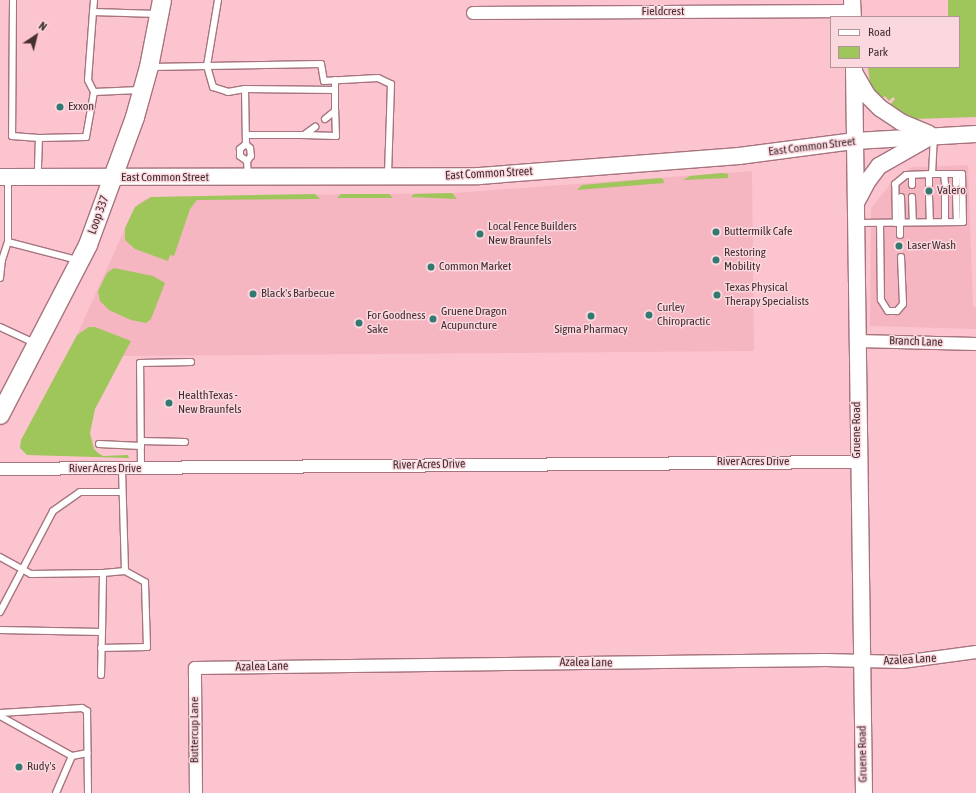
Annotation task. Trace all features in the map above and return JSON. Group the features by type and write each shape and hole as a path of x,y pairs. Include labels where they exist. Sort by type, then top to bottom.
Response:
{"main road":[{"name":"Loop 337","path":"0,415 38,345 80,261 112,178 143,90 161,7"},
{"path":"854,69 860,86 880,108 901,122 934,136"},
{"name":"Gruene Road","path":"854,69 858,462 864,793"},
{"name":"East Common Street","path":"4,177 249,178 480,176 710,158 855,141 976,134"},
{"path":"856,207 867,182 879,166 908,148 934,136"}],"street":[{"name":"Fieldcrest","path":"473,14 852,9"},
{"name":"Branch Lane","path":"857,341 976,344"},
{"name":"River Acres Drive","path":"0,470 858,462"},
{"name":"Azalea Lane","path":"195,668 923,660 976,652"},
{"name":"Buttercup Lane","path":"195,668 196,793"}],"lane":[{"path":"13,0 12,136 39,138 86,137 94,92 88,80 94,0"},
{"path":"218,0 207,66 213,87 228,92 245,89 335,90"},
{"path":"93,12 161,7"},
{"path":"149,67 321,64 324,81 378,78 391,84 388,177"},
{"path":"246,135 336,136 335,80"},
{"path":"245,89 246,144 250,148 252,156 247,161"},
{"path":"94,92 143,90"},
{"path":"325,119 335,112"},
{"path":"304,135 315,127"},
{"path":"929,185 934,136"},
{"path":"38,178 39,138"},
{"path":"246,144 240,149 240,156 247,161 249,178"},
{"path":"944,174 944,184"},
{"path":"956,174 956,184"},
{"path":"856,223 899,223 913,222 963,222 962,174 906,175 901,182 895,184 899,223 900,235"},
{"path":"912,175 912,185"},
{"path":"0,278 2,260 8,242 8,214 4,177"},
{"path":"929,196 930,222"},
{"path":"945,196 945,222"},
{"path":"956,196 957,222"},
{"path":"899,223 901,197"},
{"path":"912,197 913,222"},
{"path":"0,214 8,214"},
{"path":"880,223 881,300 884,308 893,312 901,308 904,300 901,257"},
{"path":"8,242 80,261"},
{"path":"0,326 38,345"},
{"path":"142,469 140,363 191,362"},
{"path":"99,444 185,442"},
{"path":"122,469 125,571"},
{"path":"0,612 21,568 53,511 80,492 122,492"},
{"path":"0,557 31,574 103,573 125,571 145,582 148,647 101,648"},
{"path":"101,675 103,573"},
{"path":"0,630 102,632"},
{"path":"0,715 82,708 88,711 88,793"},
{"path":"0,715 72,756 88,753"},
{"path":"56,793 72,756"}],"shaded area":[{"path":"968,165 973,307 976,307 976,329 870,326 871,208 892,182 912,167"},
{"name":"Common Market","path":"752,171 754,351 122,356 77,335 132,213 140,202 151,197 452,193"}],"green space":[{"path":"948,0 976,0 976,117 914,119 887,108 895,99 893,97 889,101 885,96 880,100 870,83 868,68 960,68 960,16 948,16"},
{"path":"722,173 728,174 728,178 683,180 690,176"},
{"path":"660,178 663,179 664,183 577,190 582,185"},
{"path":"452,193 457,199 411,197 414,194"},
{"path":"315,194 320,199 197,200 190,209 174,256 170,255 168,261 135,249 125,240 125,228 135,207 151,197"},
{"path":"341,194 389,194 393,198 337,198"},
{"path":"114,268 153,276 165,283 151,319 146,323 131,320 109,310 100,301 98,291 107,273"},
{"path":"89,327 95,327 131,341 95,409 90,433 94,449 98,453 103,456 128,455 129,458 27,455 20,448 21,440 77,335"}],"place":[{"name":"Exxon","path":"60,107"},
{"name":"Valero","path":"929,191"},
{"name":"Buttermilk Cafe","path":"716,232"},
{"name":"Local Fence Builders New Braunfels","path":"480,234"},
{"name":"Laser Wash","path":"899,246"},
{"name":"Restoring Mobility","path":"716,260"},
{"name":"Common Market","path":"431,267"},
{"name":"Black's Barbecue","path":"253,294"},
{"name":"Texas Physical Therapy Specialists","path":"717,295"},
{"name":"Curley Chiropractic","path":"649,315"},
{"name":"Sigma Pharmacy","path":"591,316"},
{"name":"Gruene Dragon Acupuncture","path":"433,319"},
{"name":"For Goodness Sake","path":"359,323"},
{"name":"HealthTexas - New Braunfels","path":"169,403"},
{"name":"Rudy's","path":"19,767"}]}
